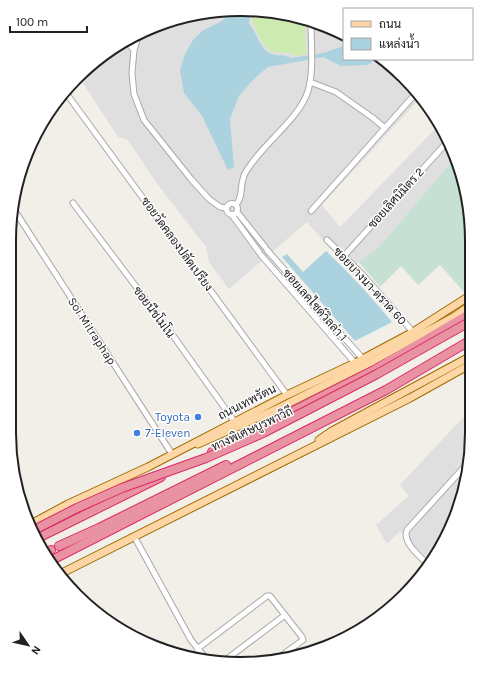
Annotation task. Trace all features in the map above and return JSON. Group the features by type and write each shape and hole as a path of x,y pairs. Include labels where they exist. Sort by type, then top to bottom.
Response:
{"highway":[{"path":"41,536 374,370 465,317"},
{"path":"37,528 77,508 122,488 206,458 263,433 377,374 465,324"},
{"name":"ทางพิเศษบูรพาวิถี","path":"39,532 124,493 208,463 265,437 380,379 465,329"},
{"name":"ทางพิเศษบูรพาวิถี","path":"59,546 384,387 465,340"},
{"path":"55,558 386,390 465,344"}],"main road":[{"name":"ถนนเทพรัตน","path":"35,522 68,504 129,476 234,421 355,363 413,332 465,298"},
{"path":"182,448 203,443 373,361 465,309"},
{"path":"299,454 332,431 465,359"},
{"path":"64,572 135,538 410,398 465,367"}],"street":[{"path":"232,215 237,212 238,209 236,205 240,198 243,179 252,163 297,111 308,93 311,62 311,27"},
{"path":"137,41 134,50 132,73 134,94 144,120 209,199 220,207 227,208 229,205 236,205"},
{"path":"130,45 134,50"},
{"path":"310,82 336,92 374,118 385,128"},
{"name":"ซอยวัดคลองปลัดเปรียง","path":"68,96 287,395"},
{"path":"311,211 413,97"},
{"name":"ซอยเลิศนิมิตร 2","path":"344,256 444,146"},
{"name":"ซอยนีชโมโน","path":"73,204 174,337 234,421"},
{"name":"ซอยเลคไซด์วิลล่า 1","path":"227,208 229,214 232,215 260,254 355,363"},
{"name":"ซอยเลคไซด์วิลล่า 1","path":"237,212 264,246 362,359"},
{"name":"Soi Mitraphap","path":"17,215 172,454"},
{"name":"ซอยบางนา-ตราด 60","path":"327,240 380,293 413,332"},
{"path":"255,247 264,246"},
{"path":"424,561 409,543 406,537 407,530 462,470"},
{"path":"135,538 191,640 201,654"},
{"path":"197,649 267,596 272,598 303,640 286,653"},
{"path":"229,657 285,615"}],"shaded area":[{"path":"226,16 255,16 284,20 299,24 340,39 343,41 343,60 374,60 389,72 417,101 322,205 340,227 435,129 451,163 379,247 353,268 325,243 307,222 229,289 209,262 206,247 158,185 128,140 118,137 82,82 92,72 128,46 168,28 197,20 211,18"},
{"path":"465,415 465,447 461,476 457,491 442,532 427,558 400,531 387,544 376,525 409,496 400,485"}],"green space":[{"path":"255,16 284,20 305,26 306,54 296,56 290,53 277,53 270,50 260,39 252,20"},
{"path":"451,163 461,197 465,226 465,291 464,292 440,265 418,285 401,266 380,287 359,262 379,247"}],"water":[{"path":"229,16 250,16 249,23 261,45 272,54 291,58 323,53 343,46 343,60 375,60 368,65 341,66 323,57 268,67 254,79 239,96 230,119 234,167 228,170 202,116 184,93 180,70 185,54 193,40 202,31"},
{"path":"326,251 344,268 392,322 355,341 282,257 287,254 303,272"}],"place":[{"name":"Toyota","path":"198,417"},
{"name":"7-Eleven","path":"137,433"}]}
